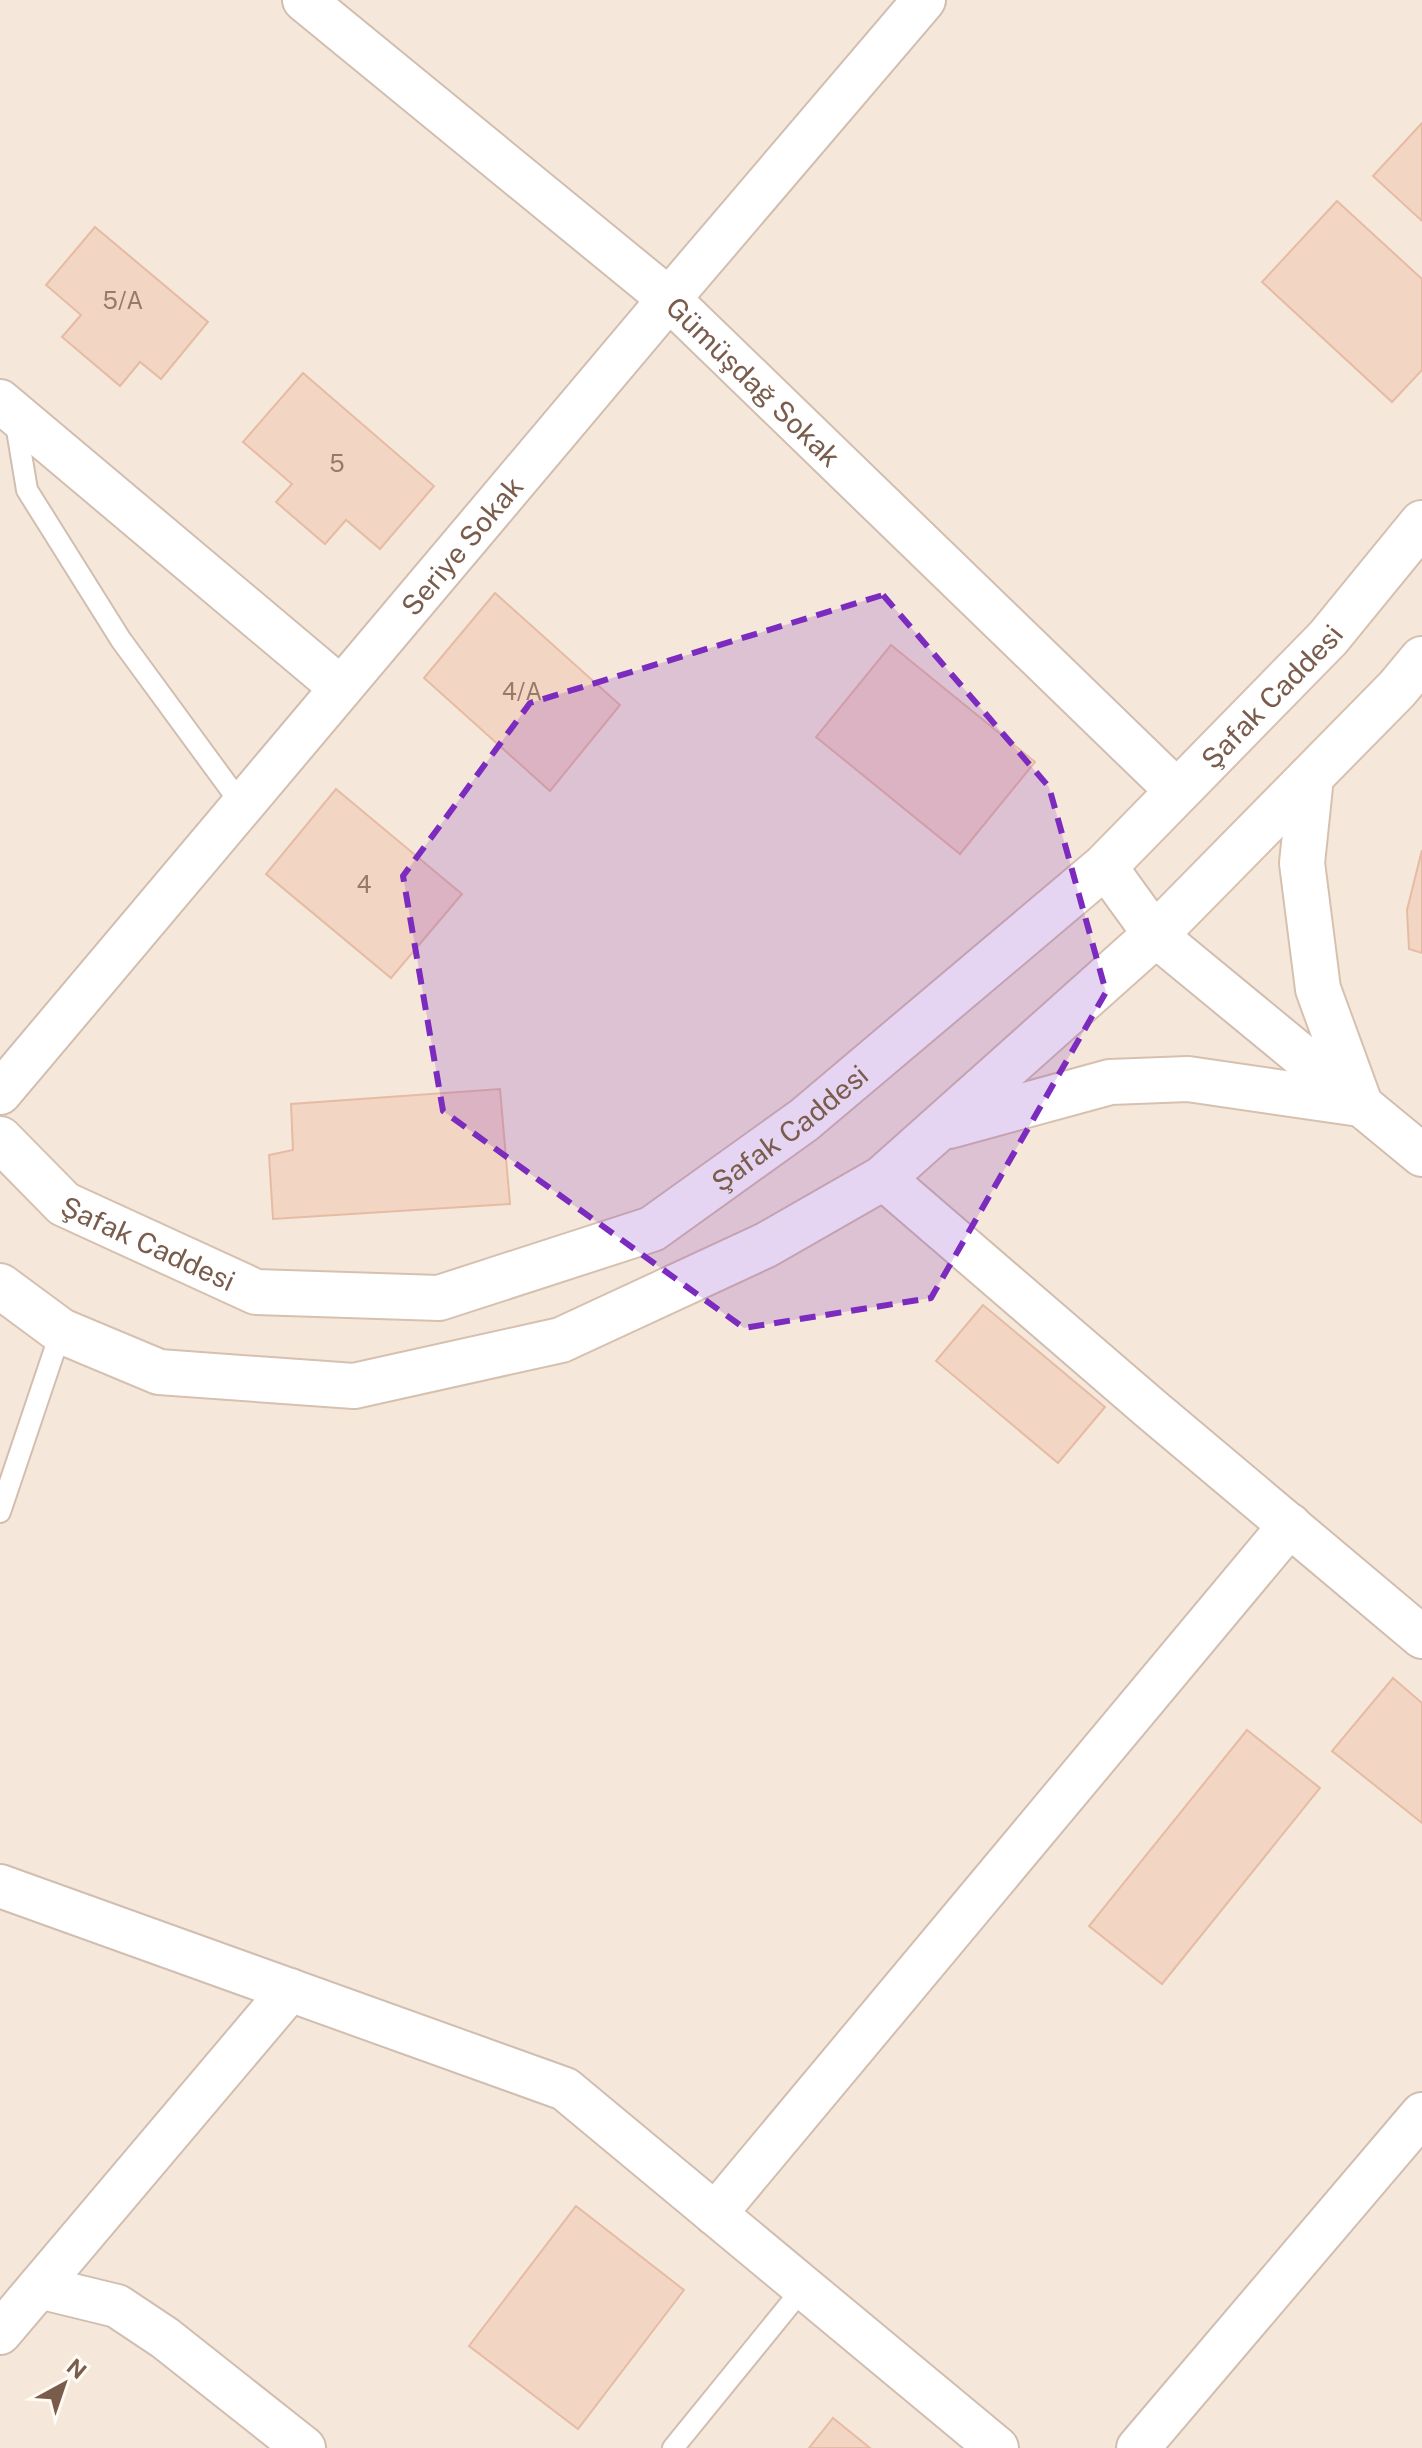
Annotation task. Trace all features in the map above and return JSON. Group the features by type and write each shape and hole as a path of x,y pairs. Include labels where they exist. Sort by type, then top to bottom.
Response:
{"main road":[{"name":"Şafak Caddesi","path":"0,1139 64,1204 256,1292 439,1298 652,1229 804,1120 1105,866 1328,638 1422,523"},
{"path":"0,1286 61,1331 159,1372 354,1386 561,1340 766,1245 883,1178 1155,935 1397,689 1422,659"},
{"path":"939,1128 1110,1082 1188,1079 1360,1104 1318,989 1302,863 1311,777"}],"street":[{"name":"Gümüşdağ Sokak","path":"304,0 669,299 1178,792"},
{"name":"Seriye Sokak","path":"0,1093 924,0"},
{"path":"7,408 341,688"},
{"path":"1105,866 1155,935 1422,1155"},
{"path":"883,1178 1422,1637"},
{"path":"715,2214 1290,1525"},
{"path":"0,1886 565,2089 997,2448"},
{"path":"0,2333 290,1990"},
{"path":"1138,2448 1422,2114"},
{"path":"39,2287 117,2306 165,2338 304,2448"}],"lane":[{"path":"7,408 27,490 121,640 242,805"},
{"path":"0,1512 61,1331"},
{"path":"673,2448 804,2287"}],"highlighted area":[{"path":"883,595 1049,787 1106,992 931,1298 744,1328 443,1111 403,876 530,703"}],"shaded area":[{"path":"0,0 1422,0 1422,2448 0,2448"}],"building":[{"path":"1422,123 1422,221 1373,176"},
{"path":"1337,201 1422,279 1422,370 1392,402 1262,282"},
{"path":"95,227 208,322 161,379 140,362 120,386 62,337 81,315 46,285"},
{"path":"303,373 434,486 380,549 346,520 325,544 276,502 292,484 243,442"},
{"path":"495,593 620,705 550,791 424,678"},
{"path":"891,645 1035,762 960,854 816,737"},
{"path":"336,789 462,894 391,978 266,874"},
{"path":"1422,850 1422,953 1409,949 1407,910"},
{"path":"500,1089 510,1204 273,1219 269,1155 293,1150 291,1104"},
{"path":"983,1305 1105,1407 1058,1463 936,1361"},
{"path":"1393,1678 1422,1703 1422,1823 1332,1751"},
{"path":"1247,1730 1320,1788 1162,1984 1089,1926"},
{"path":"576,2206 684,2290 578,2429 469,2346"},
{"path":"833,2418 870,2448 809,2448"}]}
